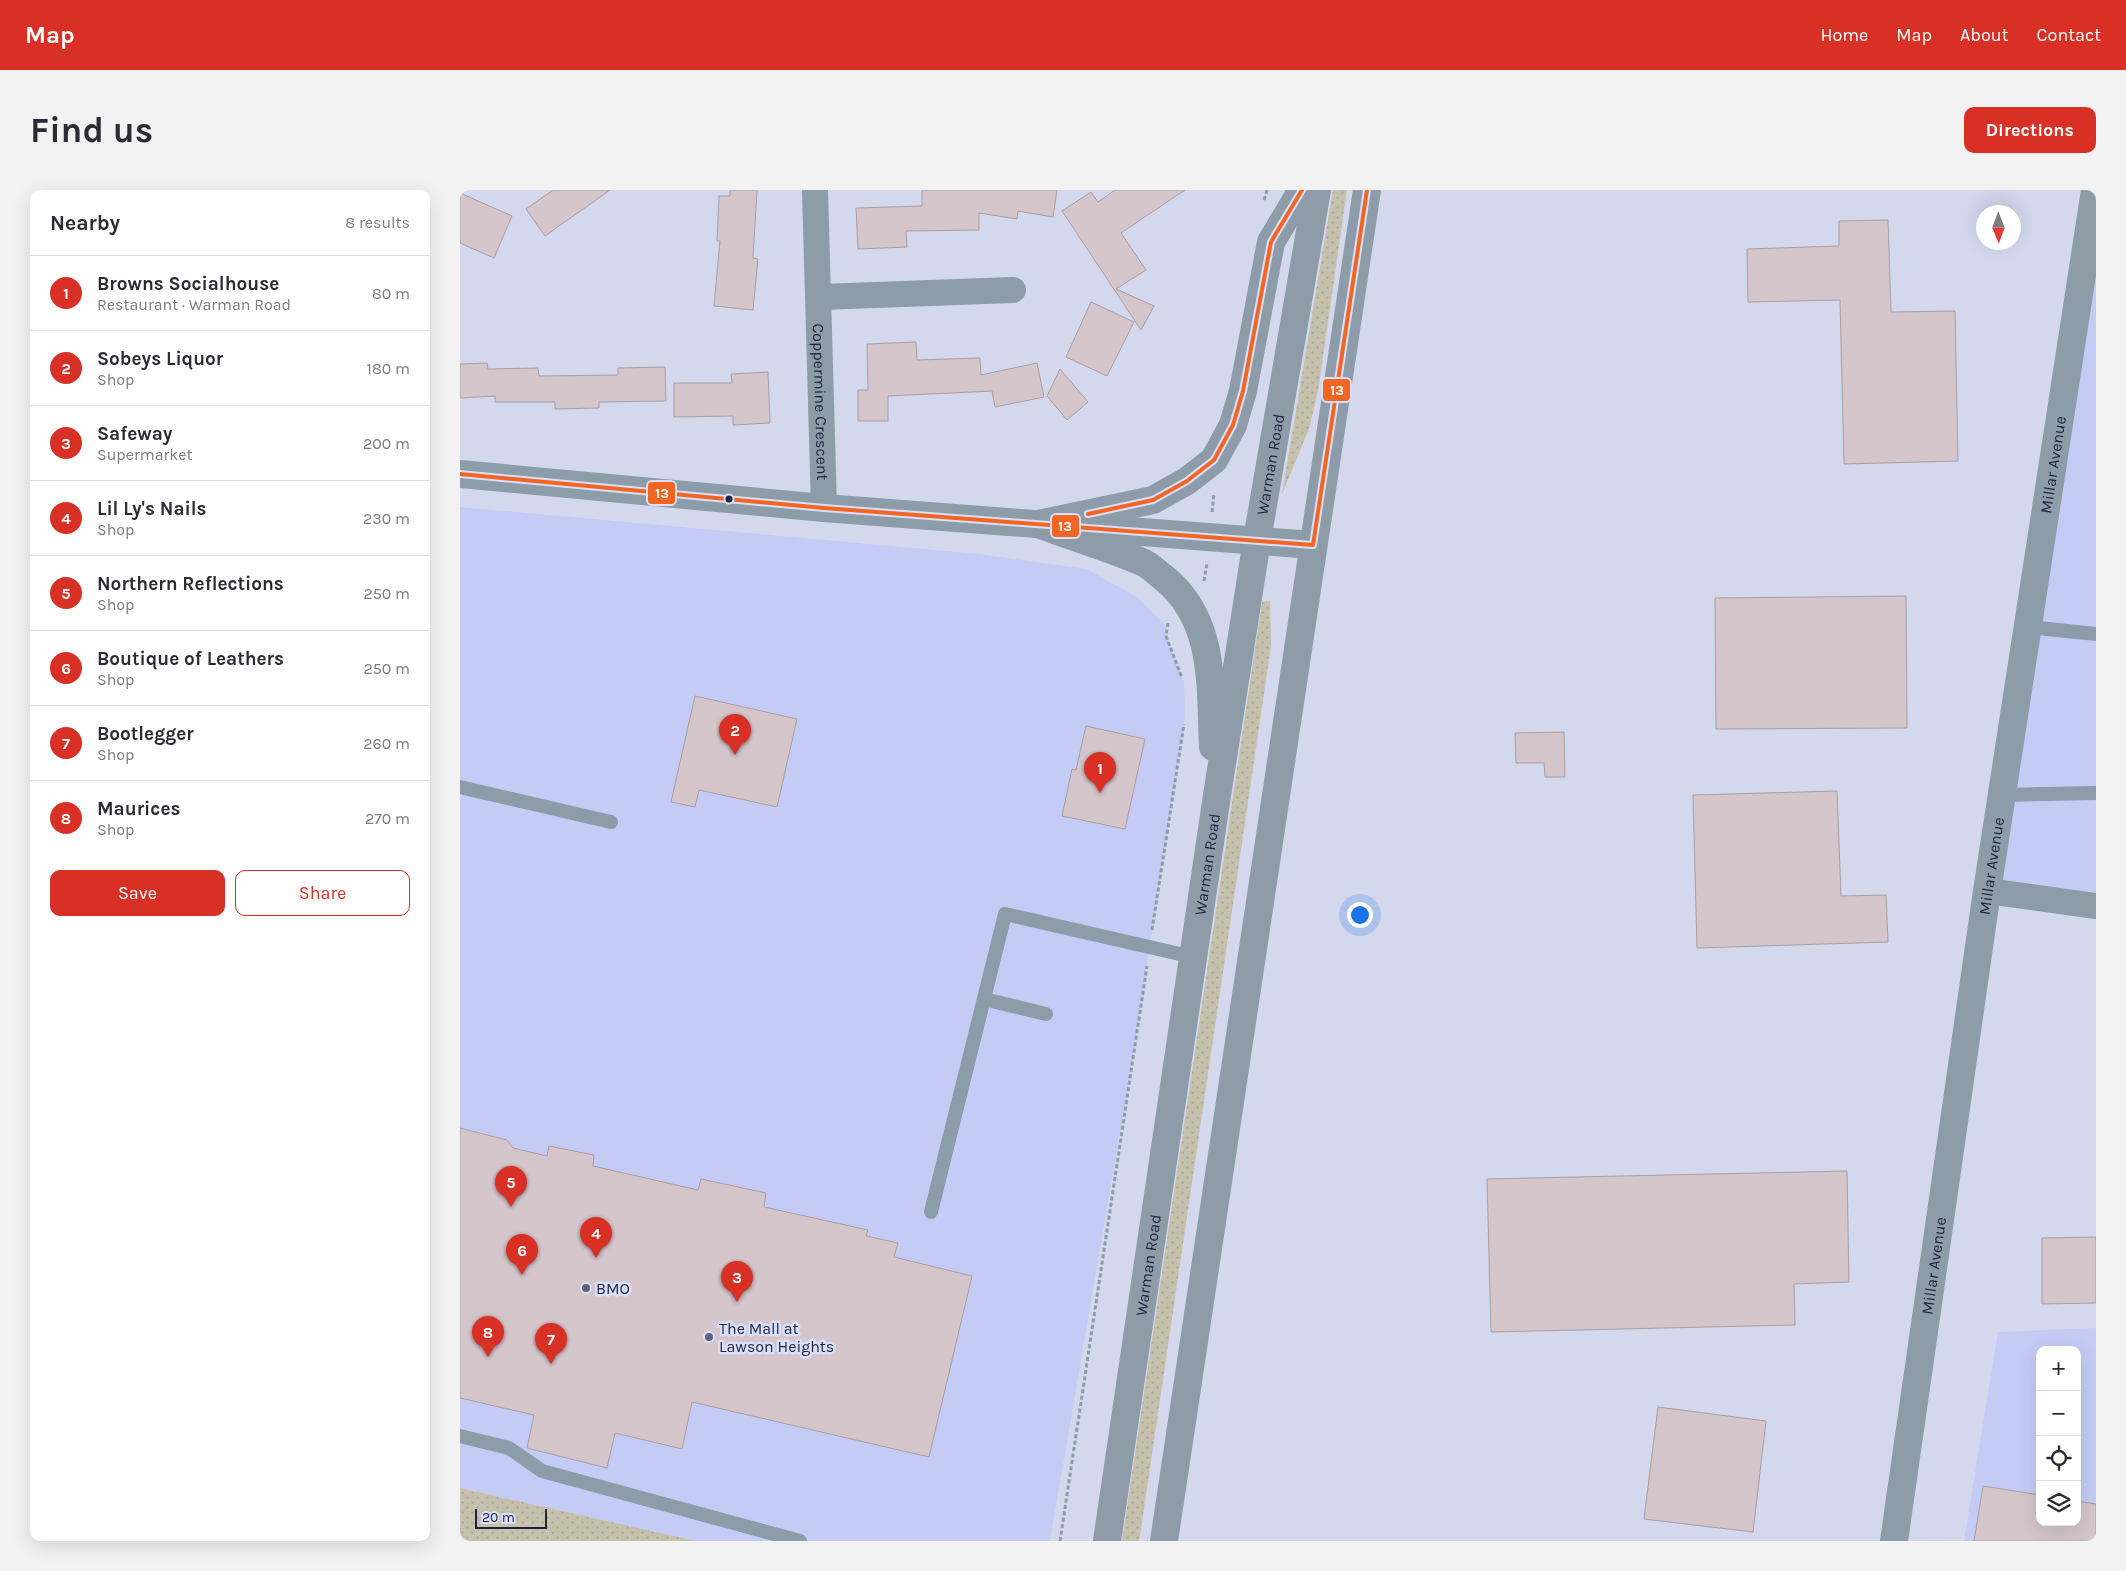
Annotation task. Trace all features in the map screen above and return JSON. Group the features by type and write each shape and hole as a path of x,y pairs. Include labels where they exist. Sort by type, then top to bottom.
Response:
{"main road":[{"path":"1038,524 1153,500 1187,481 1214,460 1233,426 1243,391 1271,242 1302,190"},
{"name":"Warman Road","path":"1107,1541 1216,802 1257,540 1317,190"},
{"path":"1164,1541 1367,190"},
{"path":"1038,524 1144,562 1178,590 1188,602 1202,629 1209,665 1216,802"}],"street":[{"name":"Coppermine Crescent","path":"816,190 824,508"},
{"name":"Millar Avenue","path":"1894,1541 1987,890 2095,190"},
{"path":"820,297 1013,290"},
{"path":"460,474 824,508 1313,545"},
{"path":"1987,890 2096,906"}],"lane":[{"path":"2028,627 2096,634"},
{"path":"460,787 611,822"},
{"path":"2002,795 2096,794"},
{"path":"931,1212 1005,914 1193,957"},
{"path":"984,999 1046,1014"},
{"path":"460,1436 509,1448 542,1471 800,1541"}],"path":[{"path":"1184,682 1166,636 1166,626 1170,618 1188,602"},
{"path":"1060,1541 1186,716"}],"shaded area":[{"path":"1333,190 1347,190 1318,391 1309,429 1282,494"},
{"path":"2096,190 2096,906 1987,891"},
{"path":"460,507 979,554 1086,569 1137,597 1166,626 1166,636 1184,682 1185,716 1132,1062 1050,1541 696,1541 460,1488"},
{"path":"1270,601 1271,646 1141,1529 1139,1541 1122,1541 1262,602"},
{"path":"2096,1328 2096,1541 1964,1541 1998,1332"},
{"path":"460,1488 696,1541 460,1541"}],"building":[{"path":"553,190 610,190 545,236 526,209"},
{"path":"730,190 757,190 753,258 758,259 753,310 714,306 720,241 717,241 719,196 730,196"},
{"path":"922,190 1057,190 1053,217 1018,211 1017,219 979,213 979,230 906,231 907,247 858,249 856,208 922,206"},
{"path":"1115,190 1185,190 1121,233 1146,270 1116,289 1154,306 1141,330 1062,211 1091,192 1098,202"},
{"path":"460,193 512,216 494,258 460,243"},
{"path":"1888,220 1891,312 1955,311 1958,461 1844,464 1840,300 1748,302 1747,249 1839,246 1839,221"},
{"path":"1091,302 1134,322 1107,376 1066,357"},
{"path":"916,342 917,360 980,358 981,375 1037,363 1044,397 995,407 992,391 888,396 888,421 858,421 858,390 868,390 867,344"},
{"path":"487,363 488,369 538,368 539,376 618,375 618,368 665,367 666,401 599,402 599,408 555,409 555,402 495,402 495,396 460,398 460,364"},
{"path":"1060,369 1088,402 1067,420 1047,396"},
{"path":"768,372 770,423 733,425 733,416 674,417 674,383 732,383 731,374"},
{"path":"1906,596 1907,728 1716,729 1715,598"},
{"path":"695,696 797,719 777,807 699,790 695,807 671,802"},
{"path":"1086,726 1145,739 1125,829 1062,816 1072,769 1076,770"},
{"path":"1564,732 1565,777 1545,777 1544,763 1516,763 1515,733"},
{"path":"1837,791 1841,896 1886,895 1888,942 1697,948 1693,795"},
{"name":"The Mall at Lawson Heights","path":"460,1128 507,1140 513,1148 547,1156 549,1146 594,1155 593,1166 698,1190 701,1179 766,1193 764,1207 868,1230 866,1236 898,1243 894,1257 972,1276 929,1457 692,1402 682,1449 615,1433 607,1468 527,1448 534,1415 460,1398"},
{"path":"1847,1171 1849,1282 1794,1284 1795,1325 1491,1332 1487,1179"},
{"path":"2096,1237 2096,1303 2042,1304 2042,1238"},
{"path":"1658,1407 1766,1421 1753,1532 1644,1519"},
{"path":"1983,1486 2036,1494 2036,1526 2081,1526 2081,1502 2096,1504 2096,1541 1974,1541"}],"transit line":[{"name":"13","path":"1088,514 1153,500 1187,481 1214,460 1233,425 1243,391 1271,242 1302,190"},
{"name":"13","path":"460,474 824,508 1313,545 1367,190"}],"place":[{"name":"Sobeys Liquor","path":"735,755"},
{"name":"Browns Socialhouse","path":"1100,793"},
{"name":"Northern Reflections","path":"511,1207"},
{"name":"Lil Ly's Nails","path":"596,1258"},
{"name":"Boutique of Leathers","path":"522,1275"},
{"name":"BMO","path":"586,1288"},
{"name":"Safeway","path":"737,1302"},
{"name":"The Mall at Lawson Heights","path":"709,1337"},
{"name":"Maurices","path":"488,1357"},
{"name":"Bootlegger","path":"551,1364"}]}
